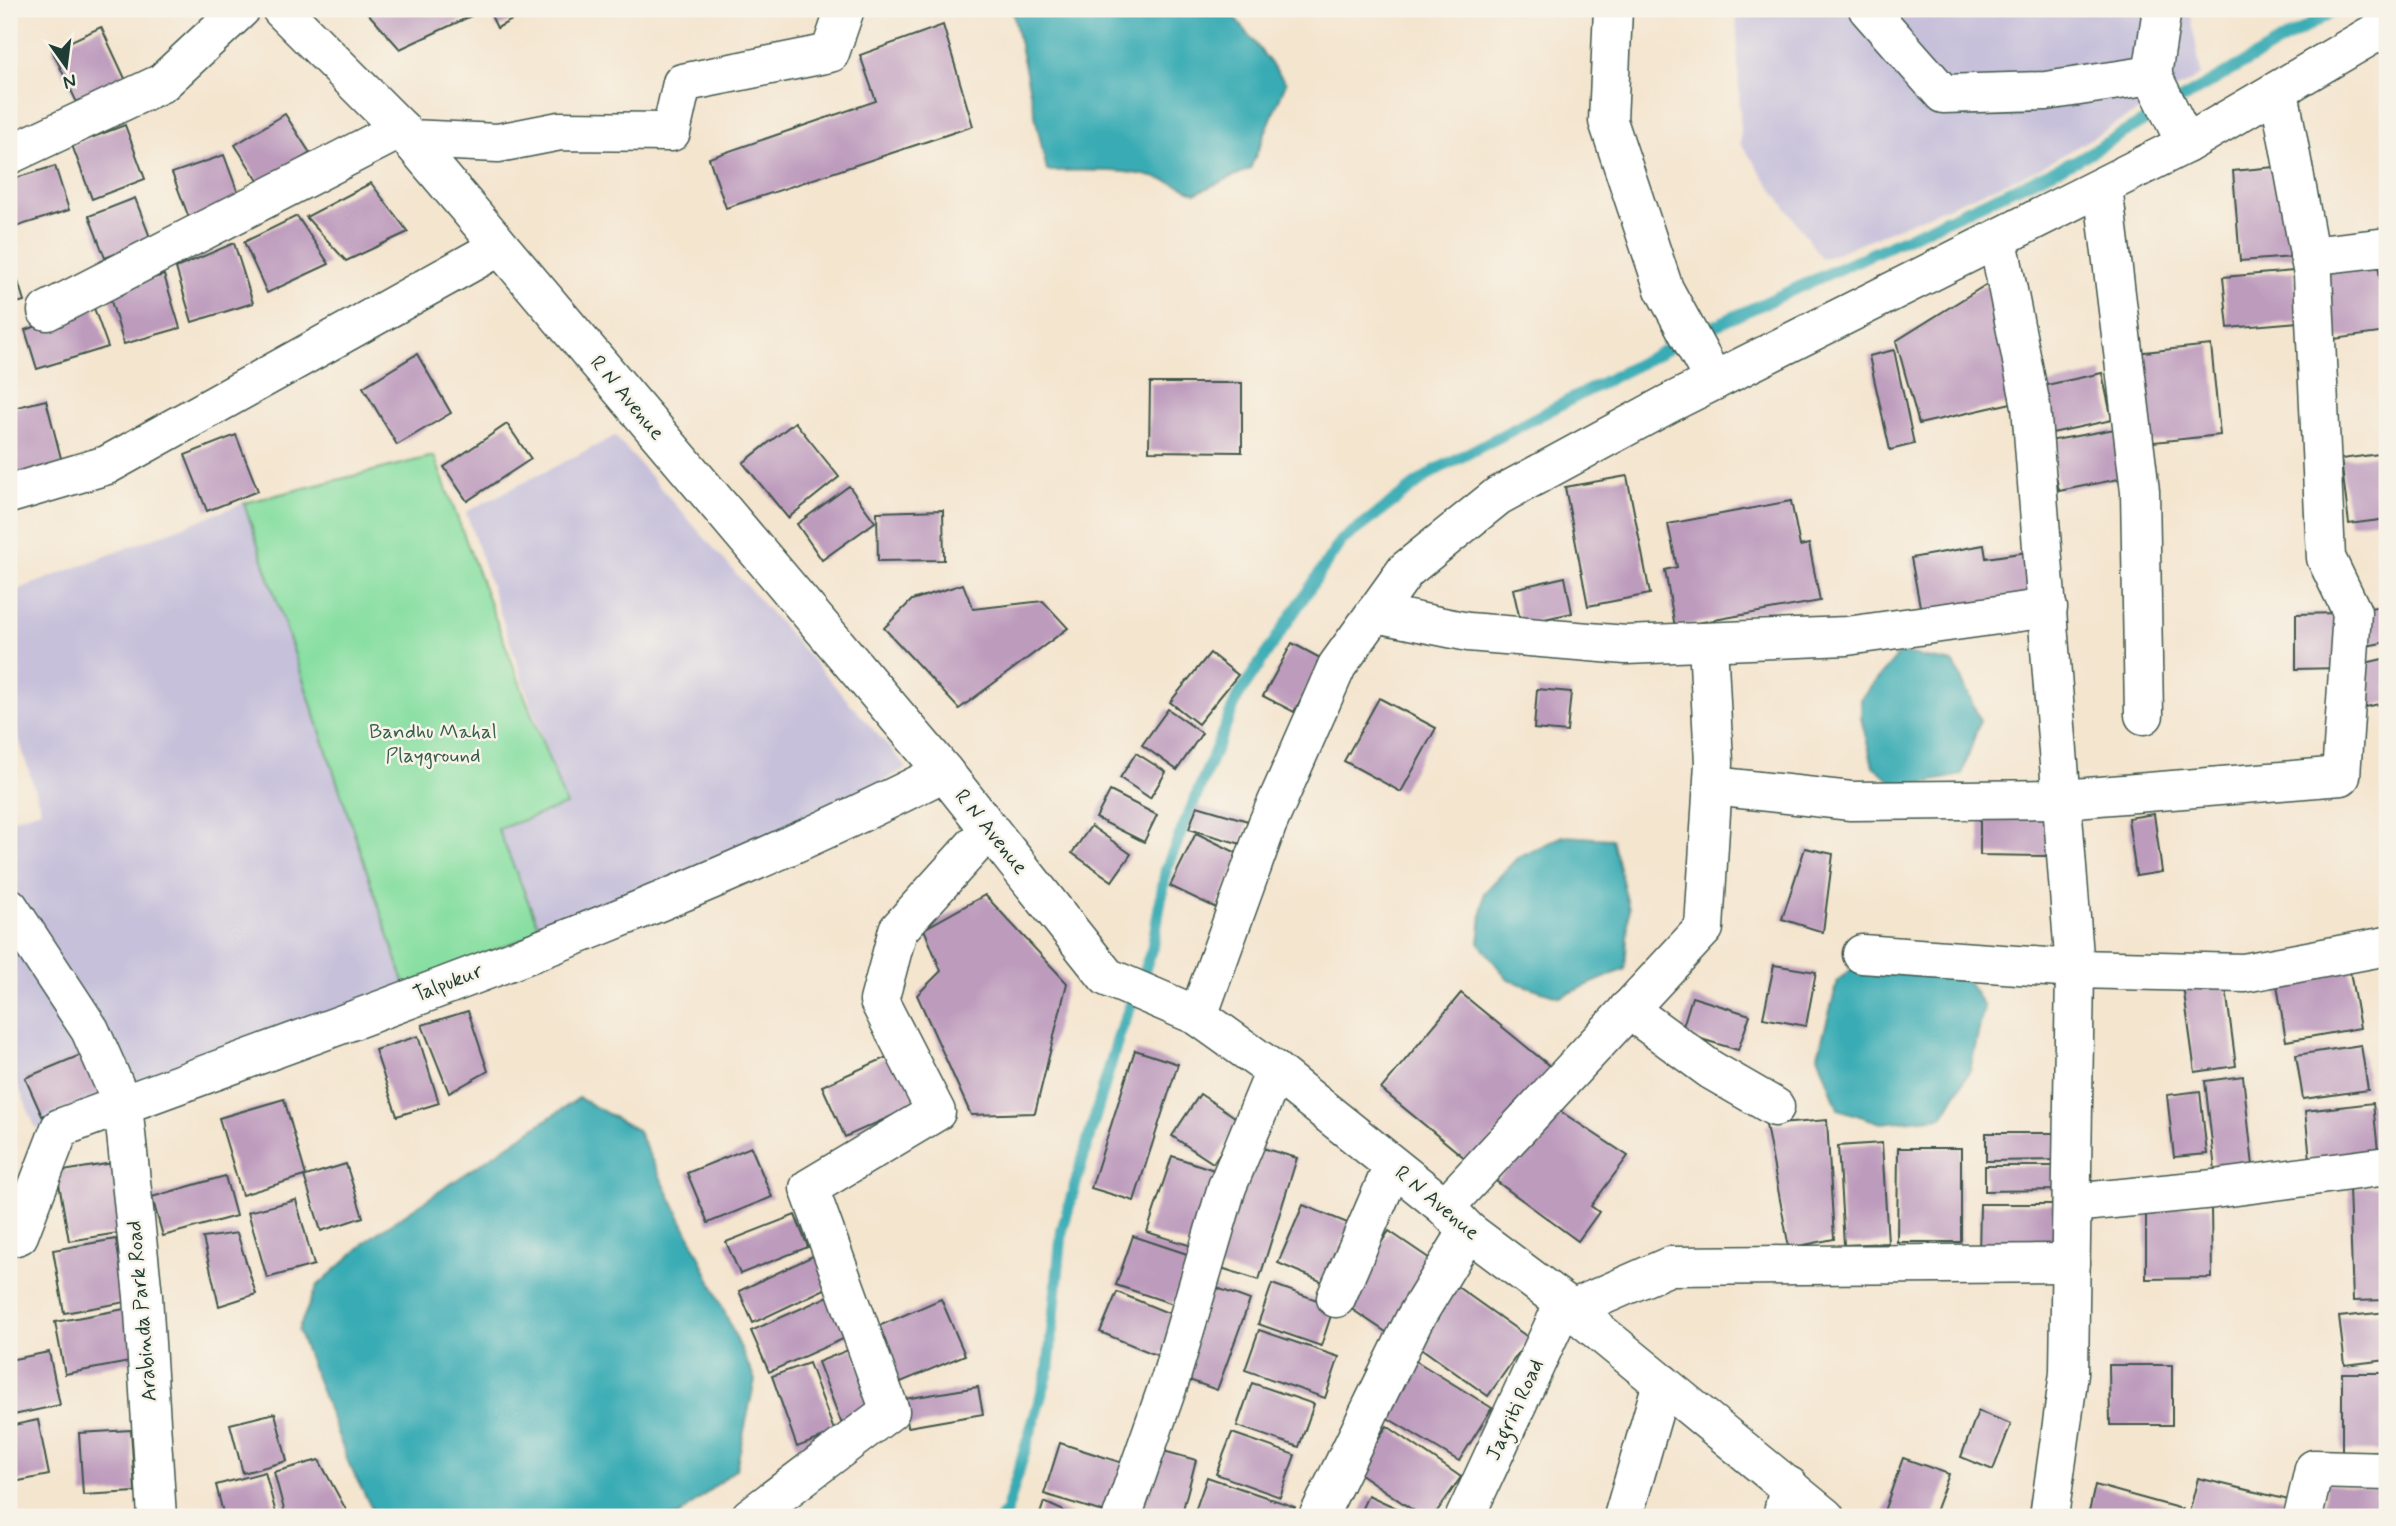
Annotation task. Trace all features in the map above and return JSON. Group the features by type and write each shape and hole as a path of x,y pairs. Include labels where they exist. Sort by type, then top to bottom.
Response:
{"street":[{"path":"9,155 162,83 241,9"},
{"name":"R N Avenue","path":"281,9 405,134 944,772 1110,978 1198,1016 1275,1071 1662,1383 1786,1502 1825,1517"},
{"path":"47,311 405,134 498,143 560,131 671,132 682,83 830,53 845,9"},
{"path":"1613,9 1608,121 1664,289 1714,381"},
{"path":"1868,9 1943,94 2046,91 2152,75"},
{"path":"2162,9 2152,75 2186,144"},
{"path":"1198,1016 1267,825 1337,666 1406,570 1498,496 1714,381 2186,144 2387,26"},
{"path":"1713,786 1851,801 2063,799 2342,776 2352,612 2326,558 2313,275 2279,91"},
{"path":"2103,187 2140,491 2144,715"},
{"path":"1998,240 2031,406 2075,969 2069,1373 2049,1517"},
{"path":"9,494 107,465 499,247"},
{"path":"2309,256 2387,247"},
{"path":"1375,612 1481,633 1626,645 1847,636 2048,608"},
{"path":"1318,1517 1414,1320 1457,1219 1628,1009 1704,928 1713,786 1708,642"},
{"name":"Talpukur","path":"9,1238 19,1235 60,1129 628,914 832,829 944,772"},
{"path":"750,1517 890,1411 809,1188 936,1112 879,1000 898,930 989,829"},
{"name":"Arabinda Park Road","path":"9,907 90,1030 123,1105 143,1296 157,1517"},
{"path":"1862,954 2075,969 2244,972 2387,946"},
{"path":"1628,1009 1711,1070 1775,1107"},
{"path":"1122,1517 1171,1377 1227,1187 1275,1071"},
{"path":"1336,1298 1393,1166"},
{"path":"2072,1203 2214,1189 2387,1166"},
{"path":"1568,1306 1670,1266 2071,1263"},
{"name":"Jagriti Road","path":"1465,1517 1568,1306"},
{"path":"1623,1517 1662,1383"},
{"path":"2302,1517 2314,1469 2387,1471"}],"shaded area":[{"path":"1736,9 2190,9 2201,75 2038,169 1822,259 1741,144"},
{"path":"615,436 907,768 756,849 36,1129 9,1064 9,896 12,895 9,886 9,820 41,810 9,707 9,593 244,503 405,985 541,931 497,828 565,805 466,512"}],"green space":[{"name":"Bandhu Mahal Playground","path":"434,456 566,805 498,829 541,932 405,985 244,503"}],"water":[{"path":"1013,13 1233,15 1286,83 1250,169 1196,193 1160,178 1142,174 1047,171"},
{"path":"1900,653 1954,663 1980,720 1962,775 1900,788 1873,766 1861,718 1861,698"},
{"path":"1563,836 1612,839 1629,909 1625,969 1560,997 1508,980 1479,943 1484,893 1518,857"},
{"path":"1953,958 1984,1007 1970,1070 1942,1117 1881,1123 1838,1109 1818,1055 1838,980 1862,961"},
{"path":"579,1098 637,1130 699,1255 755,1380 736,1469 677,1517 376,1517 349,1464 298,1330 317,1286 374,1235"}],"building":[{"path":"364,9 486,9 400,49"},
{"path":"488,9 521,9 523,14 497,28"},
{"path":"943,25 973,126 726,208 709,158 876,101 860,55"},
{"path":"101,27 128,85 79,107 52,50"},
{"path":"285,114 310,153 260,184 235,145"},
{"path":"125,125 145,179 92,199 72,145"},
{"path":"224,155 242,204 191,223 172,173"},
{"path":"55,166 69,210 9,229 9,180"},
{"path":"2285,166 2293,257 2240,261 2233,171"},
{"path":"371,183 408,232 346,261 306,217"},
{"path":"135,198 151,240 105,258 89,216"},
{"path":"297,216 329,264 267,293 244,242"},
{"path":"234,243 253,303 192,322 176,268"},
{"path":"9,252 24,301 9,305"},
{"path":"2377,255 2387,332 2327,340 2317,263"},
{"path":"2294,271 2298,322 2228,328 2223,277"},
{"path":"164,275 180,328 124,344 108,291"},
{"path":"1987,284 2020,401 1919,424 1896,341"},
{"path":"94,308 108,347 37,369 25,330"},
{"path":"2211,345 2220,435 2145,443 2135,353"},
{"path":"1894,350 1914,444 1890,450 1869,356"},
{"path":"417,354 451,413 397,445 363,387"},
{"path":"2102,373 2112,420 2052,433 2042,386"},
{"path":"1150,383 1242,383 1242,452 1149,451"},
{"path":"46,400 63,466 15,478 9,456 9,409"},
{"path":"795,422 839,477 788,518 743,463"},
{"path":"507,424 531,459 467,501 444,467"},
{"path":"2115,429 2124,478 2059,491 2049,441"},
{"path":"236,435 258,491 207,511 185,455"},
{"path":"2387,453 2387,519 2349,524 2341,459"},
{"path":"1627,476 1650,594 1588,606 1565,487"},
{"path":"849,486 875,522 822,560 797,524"},
{"path":"1791,501 1800,546 1809,544 1820,601 1675,627 1665,570 1677,567 1668,524"},
{"path":"943,510 944,560 878,561 877,512"},
{"path":"1984,545 1986,558 2034,551 2042,602 1922,617 1911,558"},
{"path":"1565,577 1572,613 1521,624 1513,589"},
{"path":"963,584 973,609 1043,601 1068,628 959,709 884,628 912,600"},
{"path":"2387,605 2387,642 2366,646 2359,610"},
{"path":"2339,613 2340,668 2296,669 2296,614"},
{"path":"1292,643 1322,659 1294,712 1263,696"},
{"path":"1210,653 1238,675 1198,724 1170,702"},
{"path":"2387,658 2387,702 2362,708 2352,666"},
{"path":"1537,689 1571,692 1567,732 1534,729"},
{"path":"1379,698 1436,728 1401,792 1344,761"},
{"path":"1168,709 1202,733 1177,770 1142,745"},
{"path":"1136,753 1166,772 1150,798 1120,778"},
{"path":"1110,791 1157,815 1144,842 1096,818"},
{"path":"1197,806 1248,821 1241,844 1189,829"},
{"path":"2154,814 2162,872 2136,876 2128,818"},
{"path":"1980,818 2050,818 2049,856 1980,855"},
{"path":"1091,826 1131,854 1112,881 1072,853"},
{"path":"1196,833 1241,855 1216,908 1170,886"},
{"path":"1805,848 1833,854 1823,932 1782,919"},
{"path":"985,895 1067,983 1035,1113 971,1115 917,995 941,971 924,929"},
{"path":"1774,965 1816,972 1806,1026 1763,1018"},
{"path":"2349,966 2360,1028 2286,1041 2276,978"},
{"path":"2225,981 2236,1066 2195,1072 2183,986"},
{"path":"1461,993 1551,1067 1472,1164 1381,1089"},
{"path":"1692,997 1750,1015 1738,1050 1681,1033"},
{"path":"468,1011 488,1071 449,1093 422,1025"},
{"path":"418,1036 439,1103 397,1116 375,1050"},
{"path":"2361,1045 2368,1090 2303,1099 2296,1055"},
{"path":"1135,1050 1178,1064 1134,1201 1091,1188"},
{"path":"898,1052 921,1103 845,1137 822,1086"},
{"path":"85,1053 101,1092 42,1116 25,1078"},
{"path":"2243,1076 2253,1166 2215,1170 2205,1081"},
{"path":"2200,1091 2207,1154 2174,1157 2167,1095"},
{"path":"1200,1094 1241,1121 1213,1163 1172,1136"},
{"path":"284,1099 306,1176 346,1164 363,1217 321,1231 304,1176 242,1195 219,1118"},
{"path":"2373,1103 2378,1151 2310,1159 2305,1111"},
{"path":"1557,1109 1628,1156 1591,1206 1599,1212 1578,1241 1496,1181"},
{"path":"1827,1120 1834,1239 1789,1248 1766,1125"},
{"path":"1986,1133 2061,1133 2062,1160 1986,1161"},
{"path":"1882,1143 1888,1243 1844,1245 1838,1146"},
{"path":"1252,1145 1297,1158 1259,1280 1215,1266"},
{"path":"751,1147 772,1197 708,1223 687,1173"},
{"path":"1898,1148 1961,1148 1961,1242 1897,1242"},
{"path":"1172,1156 1223,1173 1198,1248 1147,1232"},
{"path":"113,1163 124,1232 69,1241 57,1172"},
{"path":"1985,1166 2059,1166 2059,1190 1985,1191"},
{"path":"225,1176 236,1216 163,1236 152,1197"},
{"path":"2387,1186 2387,1300 2353,1301 2349,1188"},
{"path":"296,1200 314,1265 267,1278 248,1212"},
{"path":"1980,1204 2059,1204 2058,1257 1979,1257"},
{"path":"1303,1205 1350,1224 1325,1283 1278,1263"},
{"path":"2146,1206 2211,1206 2212,1278 2146,1279"},
{"path":"795,1215 808,1247 740,1274 726,1242"},
{"path":"1389,1231 1436,1263 1389,1334 1341,1302"},
{"path":"237,1233 256,1294 219,1306 203,1238"},
{"path":"1133,1236 1190,1255 1173,1304 1116,1285"},
{"path":"116,1239 126,1302 64,1313 53,1250"},
{"path":"817,1254 831,1286 753,1323 739,1291"},
{"path":"1452,1283 1529,1338 1488,1396 1411,1341"},
{"path":"1272,1284 1334,1306 1321,1346 1258,1324"},
{"path":"1209,1285 1250,1300 1217,1390 1175,1375"},
{"path":"1117,1292 1178,1317 1161,1357 1100,1332"},
{"path":"833,1294 852,1335 769,1372 751,1331"},
{"path":"941,1299 965,1355 889,1387 865,1332"},
{"path":"130,1308 140,1360 65,1374 55,1322"},
{"path":"2387,1312 2387,1360 2345,1365 2339,1317"},
{"path":"1259,1330 1339,1357 1325,1398 1245,1370"},
{"path":"853,1348 875,1405 843,1427 818,1362"},
{"path":"49,1352 60,1405 9,1416 9,1360"},
{"path":"1408,1356 1492,1408 1459,1461 1374,1410"},
{"path":"809,1363 835,1433 797,1447 772,1376"},
{"path":"2109,1365 2172,1365 2172,1425 2110,1425"},
{"path":"2342,1373 2387,1373 2387,1451 2342,1451"},
{"path":"1252,1383 1314,1404 1299,1447 1237,1426"},
{"path":"978,1387 983,1414 908,1427 904,1399"},
{"path":"1978,1411 2011,1424 1993,1470 1961,1457"},
{"path":"275,1413 287,1461 243,1473 230,1424"},
{"path":"38,1420 49,1475 9,1483 9,1426"},
{"path":"1387,1426 1461,1477 1433,1517 1423,1517 1356,1471"},
{"path":"131,1430 135,1492 83,1495 79,1433"},
{"path":"1232,1433 1295,1455 1280,1497 1216,1474"},
{"path":"1060,1443 1135,1467 1119,1517 1044,1494"},
{"path":"1149,1447 1196,1460 1181,1517 1164,1517 1133,1509"},
{"path":"1903,1458 1949,1474 1933,1517 1900,1517 1884,1511"},
{"path":"319,1460 350,1517 286,1517 274,1472"},
{"path":"265,1472 277,1517 224,1517 216,1485"},
{"path":"1207,1477 1295,1507 1291,1517 1193,1517"},
{"path":"2198,1478 2297,1502 2293,1517 2188,1517"},
{"path":"2327,1483 2384,1490 2381,1517 2323,1517"},
{"path":"2095,1485 2182,1509 2180,1517 2088,1517"},
{"path":"1368,1495 1416,1517 1358,1517"},
{"path":"1044,1502 1077,1517 1039,1517"}],"waterway":[{"path":"1001,1517 1006,1513 1048,1372 1062,1230 1119,1035 1152,950 1166,869 1237,698 1341,541 1434,471 1692,336 2077,160 2337,9"}]}
